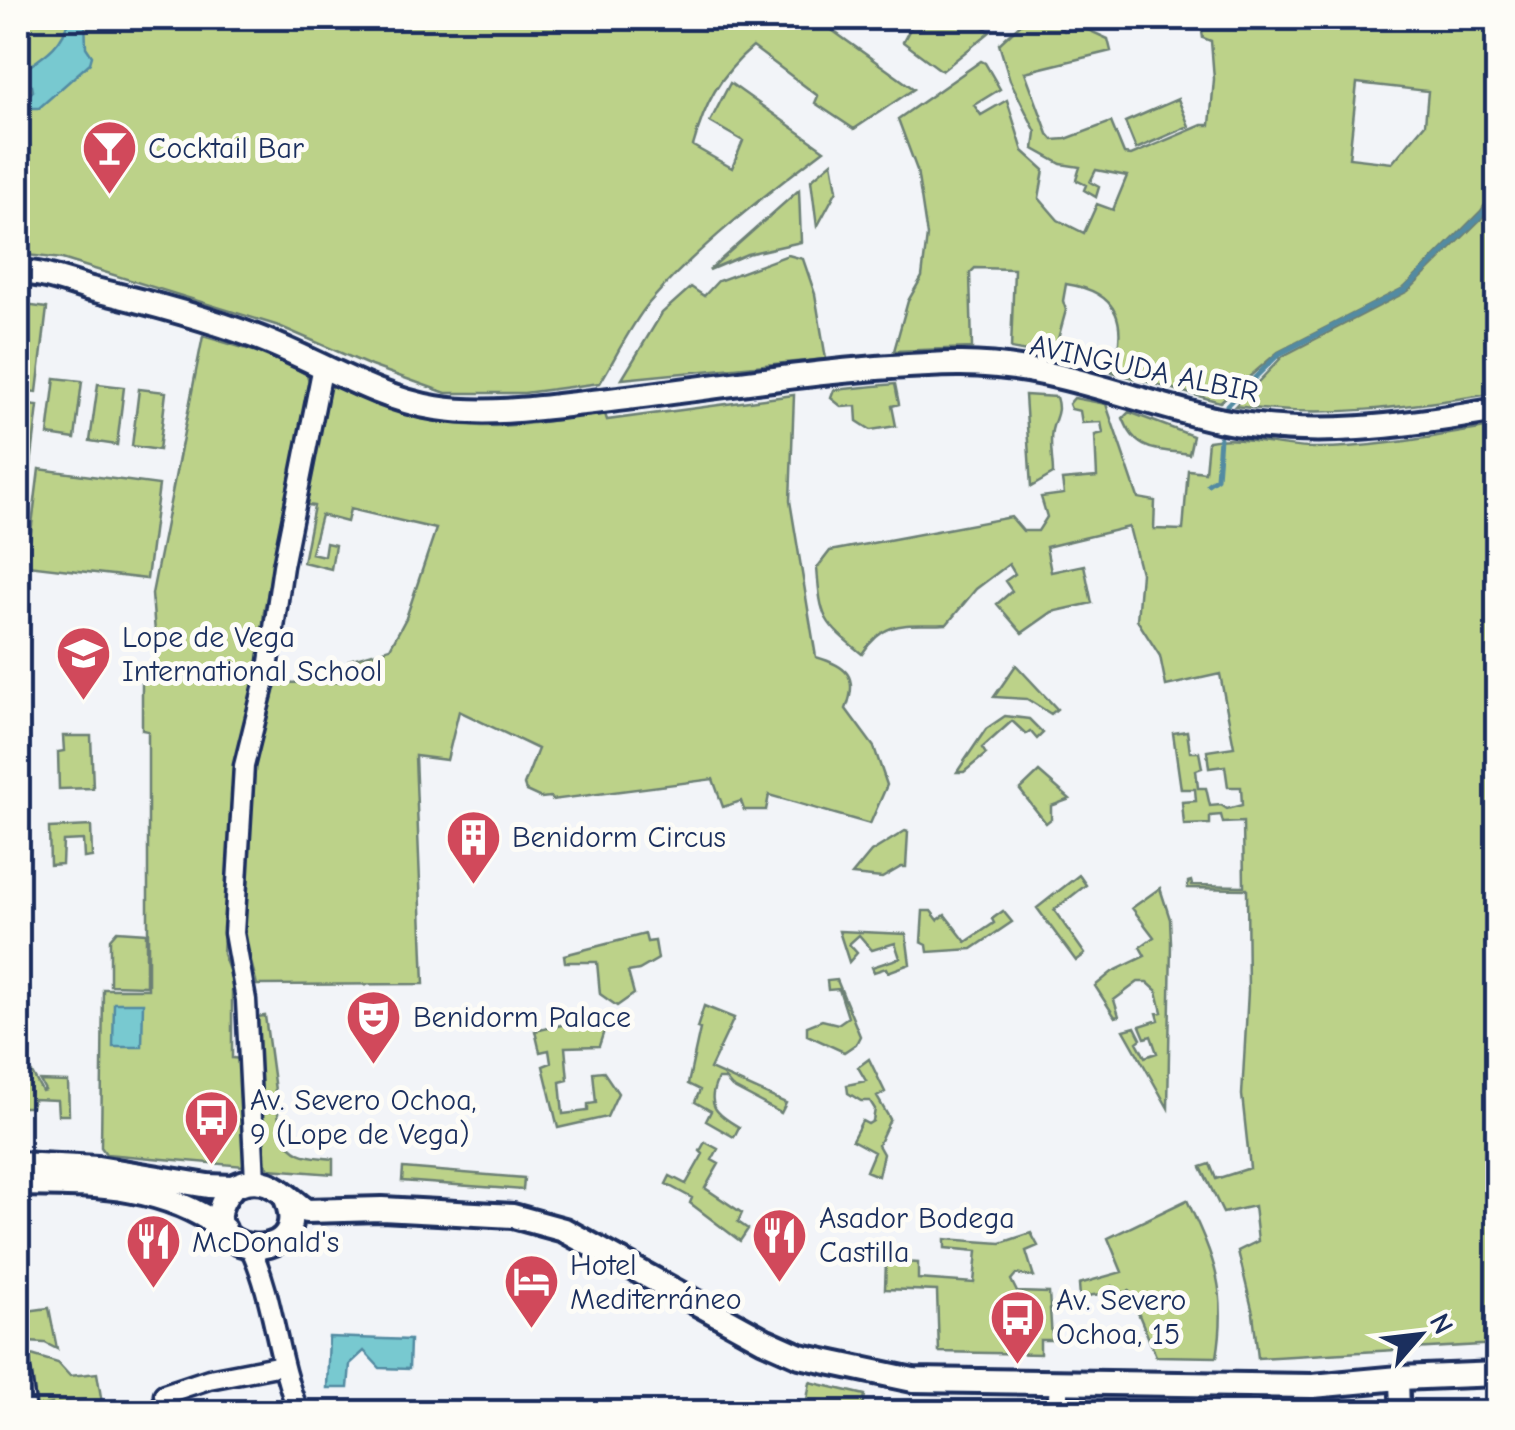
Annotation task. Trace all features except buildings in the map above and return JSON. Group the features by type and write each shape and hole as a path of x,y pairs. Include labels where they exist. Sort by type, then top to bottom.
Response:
{"street":[{"name":"AVINGUDA ALBIR","path":"18,273 155,306 257,337 397,398 471,412 890,366 964,364 1074,379 1251,426 1324,432 1362,430 1498,410"},
{"path":"299,1412 282,1365 266,1282 250,1249 230,1238 224,1228 221,1206 244,1183 246,1000 234,933 244,766 268,668 282,566 324,366"},
{"path":"18,1164 98,1168 208,1186 276,1186 306,1211 382,1208 512,1216 568,1232 800,1356 913,1380 1314,1386 1498,1374"},
{"path":"18,1184 121,1188 177,1200 224,1228"},
{"path":"266,1282 288,1205 284,1194"},
{"path":"250,1249 281,1235 306,1211"},
{"path":"18,1355 26,1412"},
{"path":"164,1394 209,1379 282,1365"},
{"path":"1399,1378 1400,1412"},
{"path":"1057,1412 1059,1384"}],"green space":[{"path":"18,18 648,18 677,29 681,18 758,18 765,22 768,18 815,18 914,89 854,129 815,103 818,96 753,47 715,91 693,146 732,168 743,141 710,122 730,83 824,150 732,222 668,282 636,322 600,383 524,393 446,393 279,326 62,259 18,254"},
{"path":"893,18 957,18 990,32 942,71 903,42 911,27"},
{"path":"1027,18 1050,18 1064,31 1084,28 1108,39 1111,51 1025,72 1053,140 1111,122 1124,154 1131,155 1210,125 1214,79 1211,41 1203,38 1200,18 1497,18 1497,186 1481,211 1405,287 1278,352 1220,402 1112,372 1119,340 1116,313 1099,295 1084,288 1066,284 1066,310 1053,357 1011,349 1014,269 975,268 970,273 972,348 894,351 908,301 922,277 927,236 917,170 898,119 981,61 1000,89 974,105 981,115 1007,100 1023,151 1044,170 1039,198 1058,220 1084,233 1097,204 1113,210 1127,176 1096,170 1090,182 1099,187 1096,197 1076,180 1080,167 1061,164 1034,149 1036,132 1010,80 999,44","holes":["1357,83 1428,91 1425,124 1392,163 1349,158"]},
{"path":"1178,99 1189,126 1136,149 1125,122"},
{"path":"832,162 837,190 817,227 811,180"},
{"path":"799,190 801,242 747,254 709,270"},
{"path":"1497,196 1497,393 1399,407 1335,411 1235,406 1283,356 1408,291 1485,215"},
{"path":"788,255 803,259 815,294 826,359 622,379 662,313 691,287 704,296 718,281"},
{"path":"18,304 47,308 37,392 18,390"},
{"path":"203,336 277,358 307,375 311,386 264,611 259,671 232,789 223,954 232,978 232,1058 242,1059 244,1166 106,1154 101,1147 103,989 148,989 148,731 142,730 142,676 158,671 152,594"},
{"path":"55,378 82,381 75,439 48,435"},
{"path":"332,381 423,416 481,426 605,414 607,420 794,395 790,501 816,657 836,664 848,674 851,688 846,709 874,747 887,785 870,824 769,795 766,810 744,810 741,801 723,807 713,779 552,800 541,798 526,791 524,785 538,749 459,711 447,760 415,756 424,984 257,985 243,930 248,785 272,688 278,683 341,682 349,660 390,648 406,618 436,529 350,509 347,522 321,515 311,553 324,556 326,543 335,545 331,569 303,562 314,506 301,504 327,387"},
{"path":"98,384 124,387 117,445 90,441"},
{"path":"895,384 899,404 892,406 896,426 871,430 857,421 856,406 842,407 831,398 834,390"},
{"path":"139,389 166,392 159,450 132,446"},
{"path":"1025,395 1056,397 1058,407 1051,435 1053,474 1031,487"},
{"path":"1074,398 1106,404 1138,498 1155,501 1154,529 1183,530 1188,470 1205,472 1208,441 1233,439 1334,448 1497,426 1497,1344 1258,1358 1253,1313 1238,1251 1258,1241 1254,1206 1223,1213 1201,1167 1210,1164 1216,1179 1250,1168 1242,1095 1248,991 1247,889 1188,888 1191,881 1192,885 1244,886 1243,822 1223,823 1221,815 1210,816 1210,824 1184,825 1182,802 1196,801 1195,789 1181,789 1173,733 1187,731 1190,752 1199,752 1202,768 1196,770 1198,788 1206,788 1210,806 1227,809 1242,805 1241,787 1228,787 1225,766 1209,768 1207,751 1234,747 1220,674 1166,686 1160,656 1137,620 1141,573 1129,527 1046,547 1051,572 1084,565 1092,603 1052,612 1022,633 997,604 1012,591 1005,581 1015,574 1009,564 976,589 947,624 890,629 862,654 826,618 817,568 830,551 1011,517 1023,531 1038,531 1047,517 1041,497 1064,494 1062,480 1097,477 1095,435 1103,433 1101,422 1082,423 1080,411 1071,409 1069,404"},
{"path":"18,404 38,406 26,507 18,506"},
{"path":"1129,412 1193,436 1189,454 1157,450 1141,443 1123,418"},
{"path":"39,469 159,485 147,579 27,565"},
{"path":"1016,665 1057,709 1051,714 1027,699 994,697"},
{"path":"1005,716 1029,719 1043,733 1037,739 1012,721 982,748 986,754 964,772 957,772 986,729"},
{"path":"63,736 91,736 93,788 59,789 58,752 64,751"},
{"path":"1039,772 1070,799 1051,806 1051,819 1046,823 1020,790"},
{"path":"91,826 92,857 84,858 83,840 63,841 62,864 50,865 49,828"},
{"path":"905,831 906,867 882,878 852,875 871,852"},
{"path":"1079,875 1086,885 1054,910 1085,954 1076,961 1037,908"},
{"path":"1160,888 1170,919 1171,942 1168,1108 1124,1030 1135,1027 1145,1057 1157,1053 1151,1036 1145,1038 1140,1026 1159,1020 1157,1013 1162,1012 1157,991 1147,982 1138,982 1114,1000 1119,1016 1115,1017 1095,986 1112,972 1145,956 1140,947 1154,937 1132,908"},
{"path":"923,911 931,911 938,920 945,915 966,942 994,923 992,919 1003,911 1012,922 972,949 928,952 927,945 921,942"},
{"path":"117,931 146,933 146,986 110,985 110,939"},
{"path":"839,931 906,934 910,964 888,972 886,968 874,972 872,967 900,958 895,943 872,950 859,935 849,944 857,953 849,962"},
{"path":"645,934 647,942 655,941 658,959 628,972 634,994 617,1006 600,994 597,962 565,962 564,955"},
{"path":"837,980 860,1036 844,1052 807,1035 807,1026 822,1020 838,1024 848,1017 839,989 828,990 827,981"},
{"path":"704,1006 734,1018 710,1069 786,1103 781,1113 732,1087 725,1079 718,1079 713,1102 724,1118 739,1127 734,1137 706,1121 711,1111 695,1102 700,1090 688,1084"},
{"path":"610,1013 599,1046 565,1047 568,1080 560,1082 563,1114 588,1111 588,1104 596,1103 593,1072 603,1071 618,1093 607,1117 558,1128 543,1066 551,1063 549,1050 540,1052 535,1031 575,1022 575,1018"},
{"path":"265,1016 281,1135 297,1152 333,1159 333,1174 269,1169 261,1155 256,1017"},
{"path":"869,1059 885,1092 877,1097 890,1119 878,1145 883,1154 878,1176 866,1171 874,1152 852,1140 862,1121 873,1121 875,1109 870,1101 861,1101 848,1093 847,1085 866,1081 858,1067"},
{"path":"19,1073 32,1073 42,1091 45,1090 40,1081 68,1082 69,1115 58,1115 57,1100 33,1099 32,1107 19,1107"},
{"path":"705,1142 718,1149 712,1160 719,1164 705,1188 742,1213 738,1222 748,1229 740,1241 690,1203 692,1198 666,1184 670,1176 686,1184 703,1154 700,1151"},
{"path":"403,1168 524,1178 523,1190 402,1181"},
{"path":"1187,1200 1217,1276 1221,1313 1217,1357 1156,1356 1129,1291 1121,1293 1112,1286 1107,1293 1080,1297 1079,1284 1122,1272 1108,1238"},
{"path":"1031,1233 1038,1246 1026,1251 1034,1277 1016,1274 1011,1280 1017,1292 1049,1293 1052,1340 1040,1340 1040,1354 939,1352 937,1291 885,1289 886,1261 918,1263 918,1279 974,1283 977,1251 945,1248 945,1239 1001,1243"},
{"path":"49,1308 57,1349 45,1343 27,1342 22,1333 19,1312"},
{"path":"25,1353 58,1363 70,1376 97,1373 102,1403 53,1410 52,1404 33,1407"},
{"path":"810,1382 865,1395 862,1412 805,1412"}],"water":[{"path":"68,18 85,18 90,63 39,108 29,108 23,100 33,91 32,85 24,84 18,93 18,74 57,43"},
{"path":"114,1003 143,1003 142,1047 113,1047"},
{"path":"329,1337 410,1340 409,1369 380,1368 364,1351 350,1364 348,1388 327,1388"}],"waterway":[{"path":"1227,405 1279,354 1406,289 1483,213 1498,190"},
{"path":"1208,484 1217,478 1220,438"}],"place":[{"name":"Cocktail Bar","path":"109,197"},
{"name":"Lope de Vega International School","path":"83,703"},
{"name":"Benidorm Circus","path":"473,886"},
{"name":"Benidorm Palace","path":"374,1066"},
{"name":"Av. Severo Ochoa, 9 (Lope de Vega)","path":"211,1166"},
{"name":"Asador Bodega Castilla","path":"780,1284"},
{"name":"McDonald's","path":"153,1291"},
{"name":"Hotel Mediterráneo","path":"531,1331"},
{"name":"Av. Severo Ochoa, 15","path":"1017,1366"}]}
